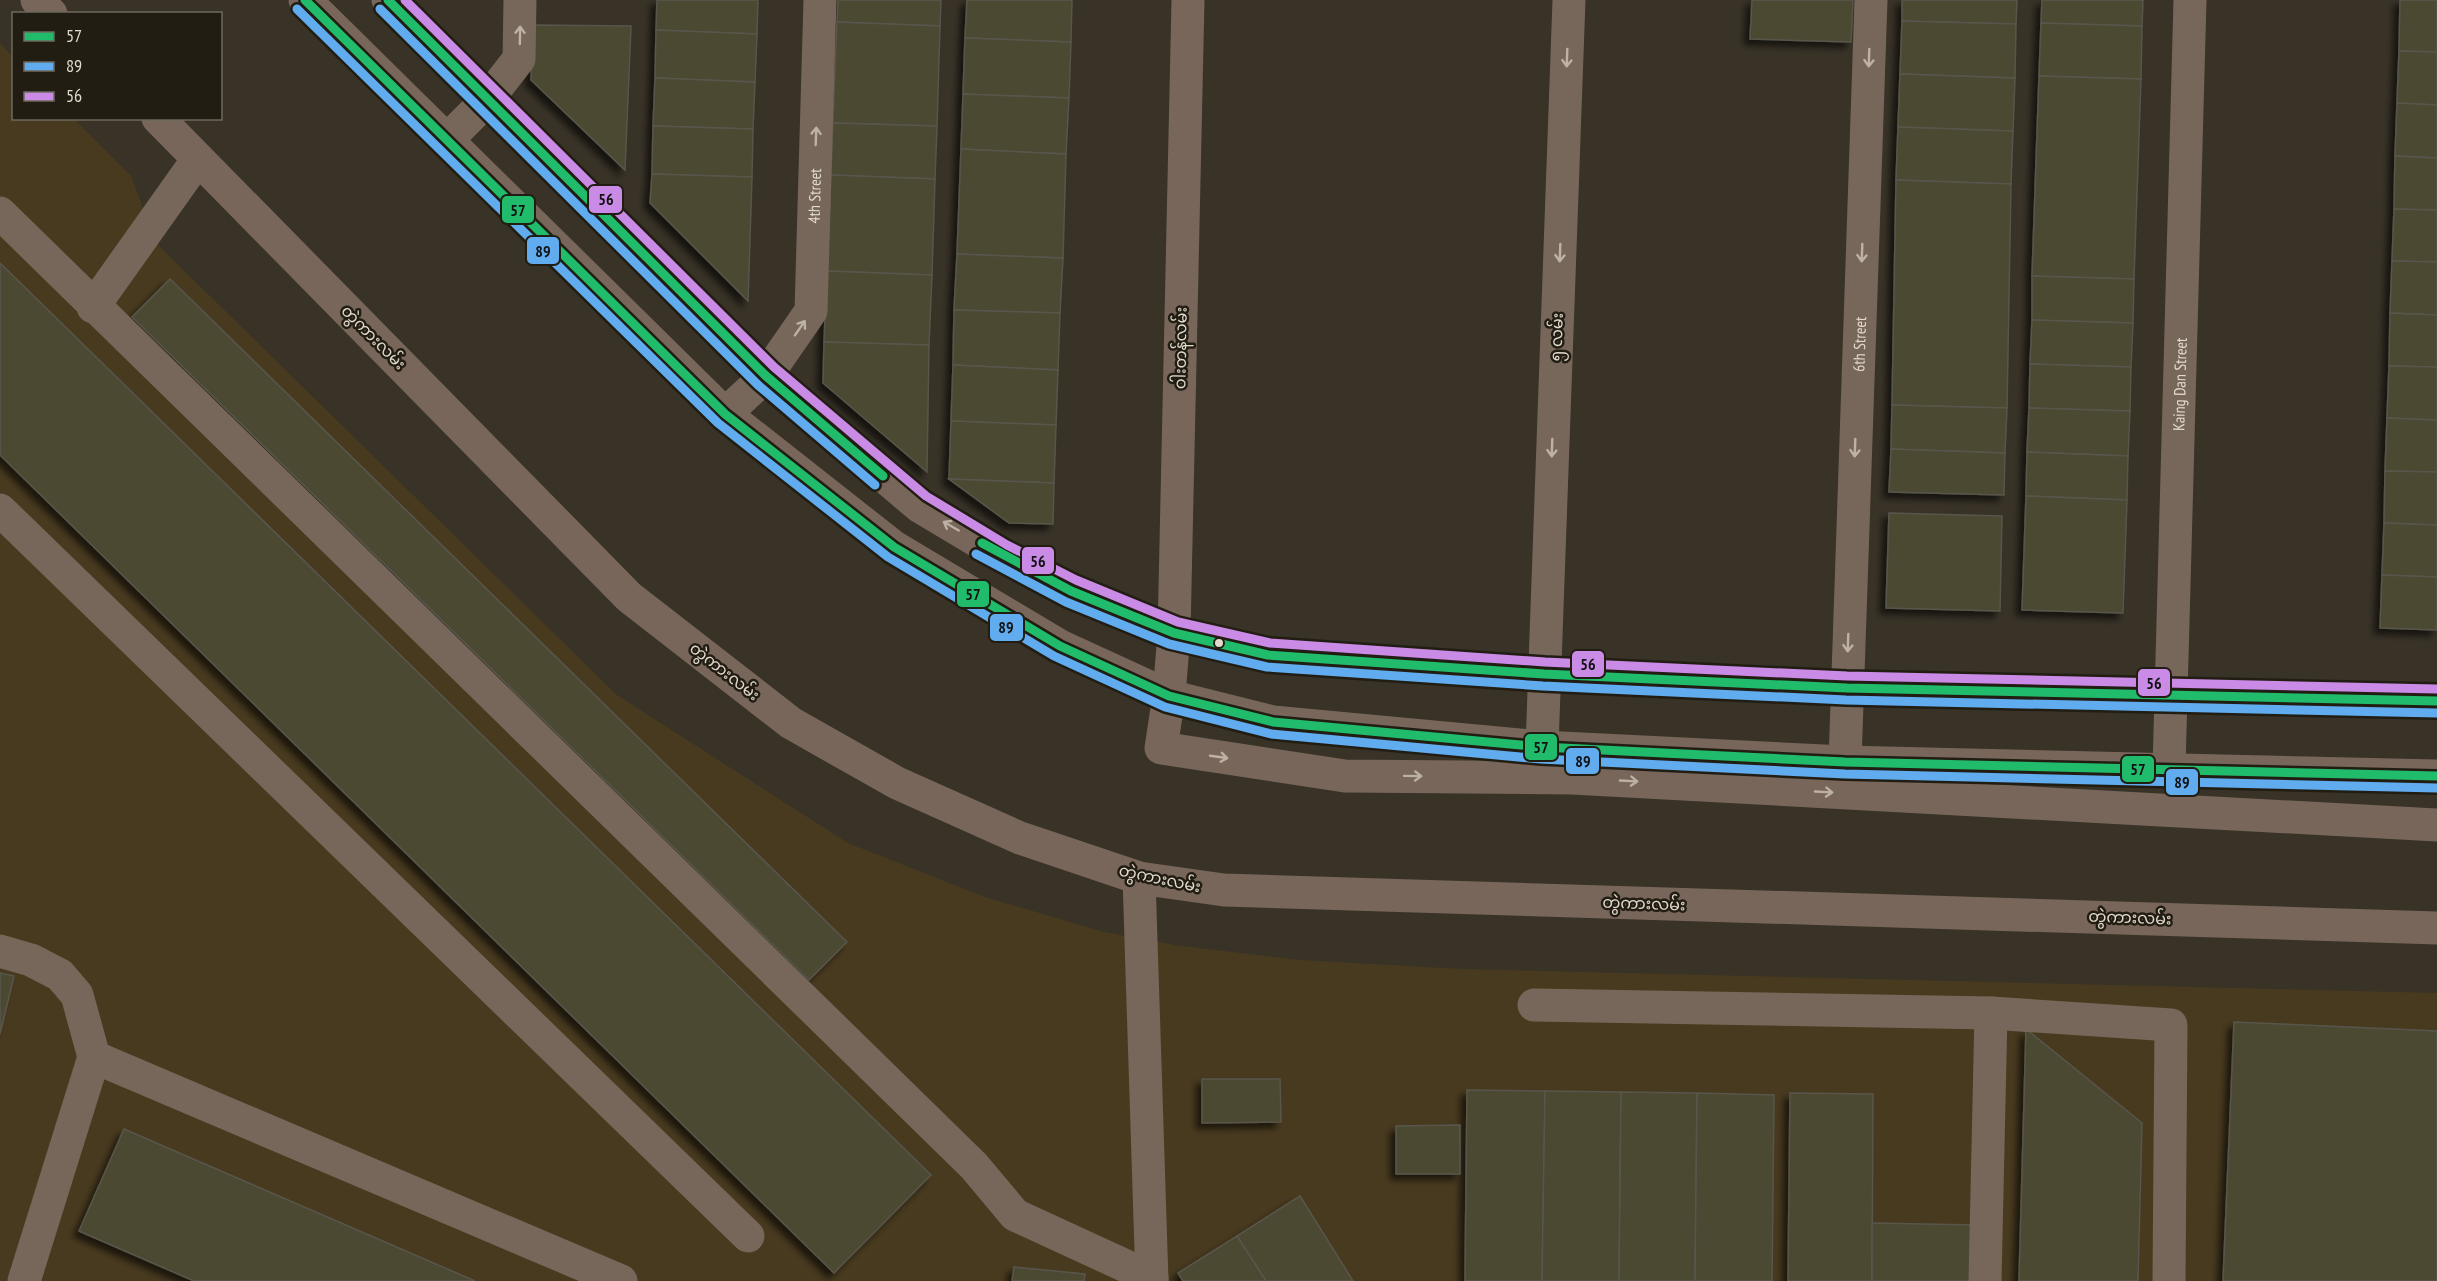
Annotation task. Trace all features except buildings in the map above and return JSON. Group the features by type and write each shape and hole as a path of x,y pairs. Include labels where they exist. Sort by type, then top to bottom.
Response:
{"main road":[{"path":"37,0 49,12"},
{"path":"305,0 725,414 894,547 1060,646 1169,696 1273,722 1542,747 1845,762 2437,776"},
{"path":"388,0 766,376 919,506 1001,555 1071,591 1174,633 1268,655 1544,674 1847,688 2169,697 2437,701"},
{"name":"ဝါးတန်လမ်း","path":"1188,0 1174,633 1169,696 1161,748 1345,776 1572,778 2437,825"},
{"name":"တွဲကားလမ်း","path":"160,120 629,597 791,723 897,783 1020,838 1139,878 1224,890 2437,928"}],"street":[{"path":"447,140 487,100 519,59 520,0"},
{"name":"4th Street","path":"725,414 766,376 811,311 820,0"},
{"name":"၅ လမ်း","path":"1542,747 1569,0"},
{"name":"6th Street","path":"1845,762 1871,0"},
{"name":"Kaing Dan Street","path":"2169,768 2169,697 2190,0"},
{"path":"93,307 198,159"},
{"path":"0,213 93,307 974,1166 1015,1215 1152,1279 1139,878"},
{"path":"0,510 748,1236"},
{"path":"0,951 31,960 60,975 77,995 94,1058 24,1281"},
{"path":"1534,1005 1991,1013 2171,1025 2169,1281"},
{"path":"1985,1281 1991,1013"},
{"path":"94,1058 621,1281"}],"shaded area":[{"path":"0,43 12,56 12,120 75,120 131,176 156,243 617,695 848,843 985,897 1104,932 1175,945 1300,960 1462,969 2437,993 2437,1281 0,1281"}],"transit line":[{"name":"57","path":"305,0 725,414 894,547 1060,646 1169,696 1273,722 1542,747 1845,762 2437,776"},
{"name":"57","path":"388,0 766,376 883,476"},
{"name":"56","path":"405,0 774,367 926,496 1007,545 1076,580 1178,622 1270,643 1545,662 1847,676 2437,689"},
{"name":"89","path":"297,9 718,423 888,557 1054,656 1165,707 1271,734 1541,759 1845,774 2437,788"},
{"name":"89","path":"380,9 758,385 875,485"},
{"name":"57","path":"982,543 1071,591 1174,633 1268,655 1544,674 1847,688 2437,701"},
{"name":"89","path":"976,554 1066,602 1169,644 1267,667 1543,686 1846,700 2437,713"}]}
